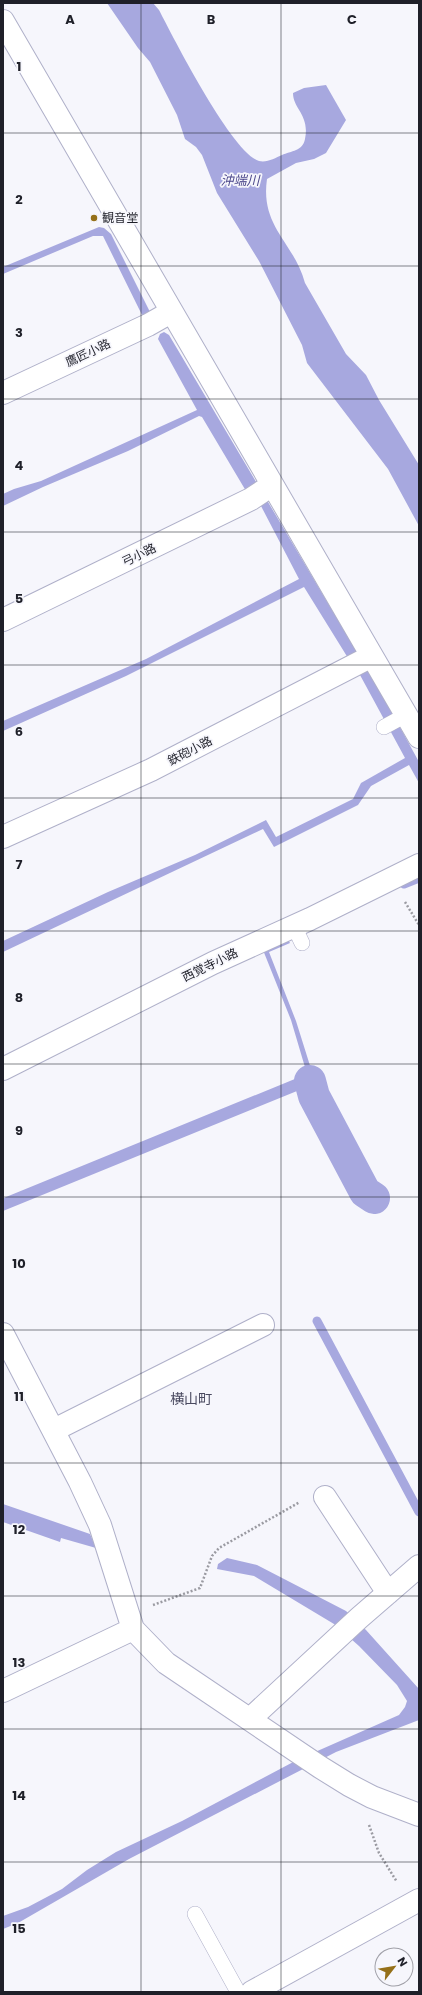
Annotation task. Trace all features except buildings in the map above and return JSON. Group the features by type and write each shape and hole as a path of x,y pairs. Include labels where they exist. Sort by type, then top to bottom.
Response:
{"street":[{"path":"3,21 160,318 262,492 368,658 402,717 419,737"},
{"name":"鷹匠小路","path":"3,393 160,318"},
{"name":"弓小路","path":"3,620 262,492"},
{"name":"鉄砲小路","path":"3,837 151,770 368,658"},
{"name":"西覚寺小路","path":"3,1070 213,963 298,933 419,865"},
{"path":"54,1430 263,1325"},
{"path":"3,1334 54,1430 100,1525 131,1621 166,1663 320,1767 356,1789 419,1815"},
{"path":"325,1497 388,1593"},
{"path":"250,1719 359,1618 419,1566"},
{"path":"3,1692 131,1621"},
{"path":"252,1992 416,1902"}],"lane":[{"path":"384,727 402,717"},
{"path":"195,1914 238,1992"}],"path":[{"path":"403,899 419,925"},
{"path":"131,1621 200,1588 212,1556 219,1548 306,1499 325,1497"},
{"path":"356,1789 379,1853 416,1902"}],"water":[{"name":"沖端川","path":"107,3 153,3 159,10 204,93 219,117 234,138 248,153 259,161 271,160 302,146 305,139 305,124 294,99 293,93 304,88 326,85 346,120 326,153 314,159 296,163 267,179 266,196 268,210 279,234 300,269 305,283 346,354 366,375 379,400 419,465 419,526 388,469 307,363 302,345 259,261 217,193 202,155 196,147 185,139 177,115 150,62 138,48"},
{"path":"99,227 104,228 111,234 150,312 143,317 103,236 93,236 3,274 3,267"},
{"path":"164,332 169,335 383,696 419,762 419,783 409,765 371,786 358,805 274,847 263,829 3,952 3,941 108,892 195,855 266,820 276,837 353,799 361,783 405,758 360,675 304,587 126,676 3,731 3,721 146,659 299,579 261,506 246,491 202,417 199,416 128,451 43,487 3,506 3,494 41,481 197,410 158,339 160,334"},
{"path":"287,938 290,943 269,952 296,1021 312,1072 319,1083 309,1095 297,1091 3,1211 3,1199 6,1197 307,1074 291,1020 263,950"},
{"path":"3,1504 90,1534 96,1548 61,1538 60,1542 3,1522"},
{"path":"227,1558 257,1565 346,1611 366,1630 419,1689 419,1720 336,1752 129,1859 18,1923 3,1929 3,1916 28,1907 62,1889 87,1870 116,1852 182,1821 297,1760 399,1715 405,1707 407,1701 397,1685 359,1646 334,1624 254,1576 217,1569 218,1564"}],"waterway":[{"path":"404,884 419,878"},
{"path":"310,1081 314,1096 365,1192 374,1198"},
{"path":"317,1321 419,1512"}],"place":[{"name":"観音堂","path":"94,218"}],"district":[{"name":"横山町","path":"191,1399"}]}
